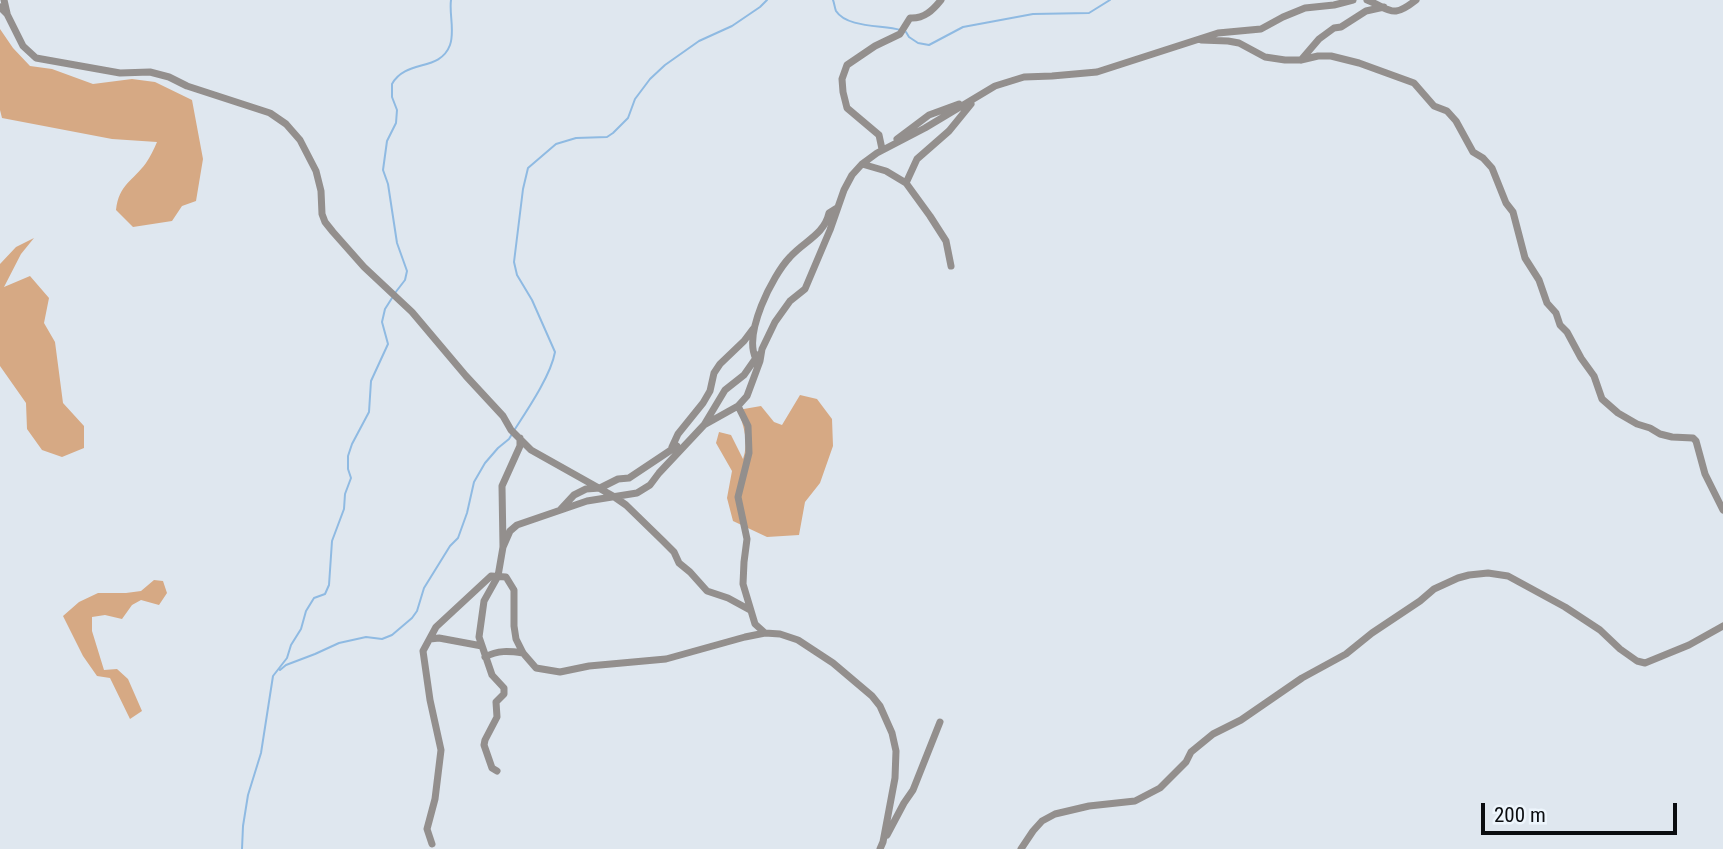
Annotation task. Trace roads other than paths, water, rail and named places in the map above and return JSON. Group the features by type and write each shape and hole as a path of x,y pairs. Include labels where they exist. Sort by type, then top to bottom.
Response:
{"street":[{"path":"4,0 7,14 23,46 36,58 120,73 150,72 169,77 187,86 270,113 286,124 300,140 312,163 321,191 322,214 332,232 364,267 412,312 531,450 626,505 674,552 679,563 707,591 750,610"},
{"path":"880,151 879,135 848,108 842,79 847,65 903,29 910,18 925,15 941,0"},
{"path":"503,547 510,531 517,524 587,501 637,493 650,485 704,425 725,390 744,376 762,349 775,322 790,301 805,289 852,175 880,151 995,86 1024,77 1097,72 1218,33 1261,29 1305,8 1353,0"},
{"path":"1367,0 1392,12 1402,10 1416,0"},
{"path":"0,7 7,14"},
{"path":"1301,60 1319,39 1334,28 1341,27 1366,11 1384,7"},
{"path":"1197,40 1239,43 1265,57 1285,60 1331,56 1359,63 1414,83 1434,106 1447,111 1456,121 1473,152 1492,168 1506,203 1513,212 1525,258 1539,280 1547,303 1556,313 1560,325 1567,331 1594,376 1602,399 1618,413 1660,434 1693,438 1705,474 1723,510"},
{"path":"906,183 917,159 949,131 973,99"},
{"path":"862,164 886,171 906,183 946,241 951,266"},
{"path":"756,359 752,352 755,326 764,301 783,266 821,230 827,223 829,213 838,207"},
{"path":"672,447 710,391 714,373 720,363 744,341 755,326"},
{"path":"704,425 738,406 747,396 762,349"},
{"path":"738,406 748,426 749,453 738,497 747,539 743,584 755,624 765,633"},
{"path":"496,771 492,768 484,745 497,717 496,702 504,694 504,688 492,675 479,637 484,601 498,576 503,547 502,486 520,446 516,434"},
{"path":"560,510 574,495 586,489 600,488 618,479 629,478 672,447 687,442"},
{"path":"1021,849 1032,831 1055,814 1089,806 1135,801 1160,788 1186,762 1191,752 1213,734 1241,720 1302,678 1346,654 1434,589 1458,578 1488,573 1508,576 1565,607 1600,630 1637,661 1645,663 1689,645 1723,626"},
{"path":"432,844 426,829 435,799 441,750 423,651 436,627 491,576 498,576 506,577 514,590 516,639 523,653 536,668 560,672 589,666 666,659 765,633 780,634 797,640 833,663 872,696 880,706 892,733 896,751 895,778 881,845"},
{"path":"430,639 439,638 482,646"},
{"path":"485,657 494,652 523,653"},
{"path":"881,845 913,790 940,722"}],"waterway":[{"path":"395,293 405,280 407,271 397,243 388,184 383,170 387,141 396,123 397,110 392,97 392,84 406,71 431,63 445,53 451,40 451,0"},
{"path":"515,429 544,381 555,352 532,300 517,275 514,262 528,168 556,144 576,138 607,137 613,133 628,118 635,99 650,79 665,65 699,41 732,26 767,0"},
{"path":"833,0 836,11 848,20 900,30"},
{"path":"906,32 918,43 929,45 963,27 1033,14 1089,13 1110,0"},
{"path":"242,849 248,795 261,753 273,676 287,658 301,629 306,611 314,598 325,594 329,585 332,541 344,509 345,494 351,478 348,456 369,412 371,381 388,344 382,322 385,309 392,298"},
{"path":"280,670 339,643 366,637 382,639 392,635 412,618 424,588 450,546 458,538 474,482 485,463 512,434"}]}
